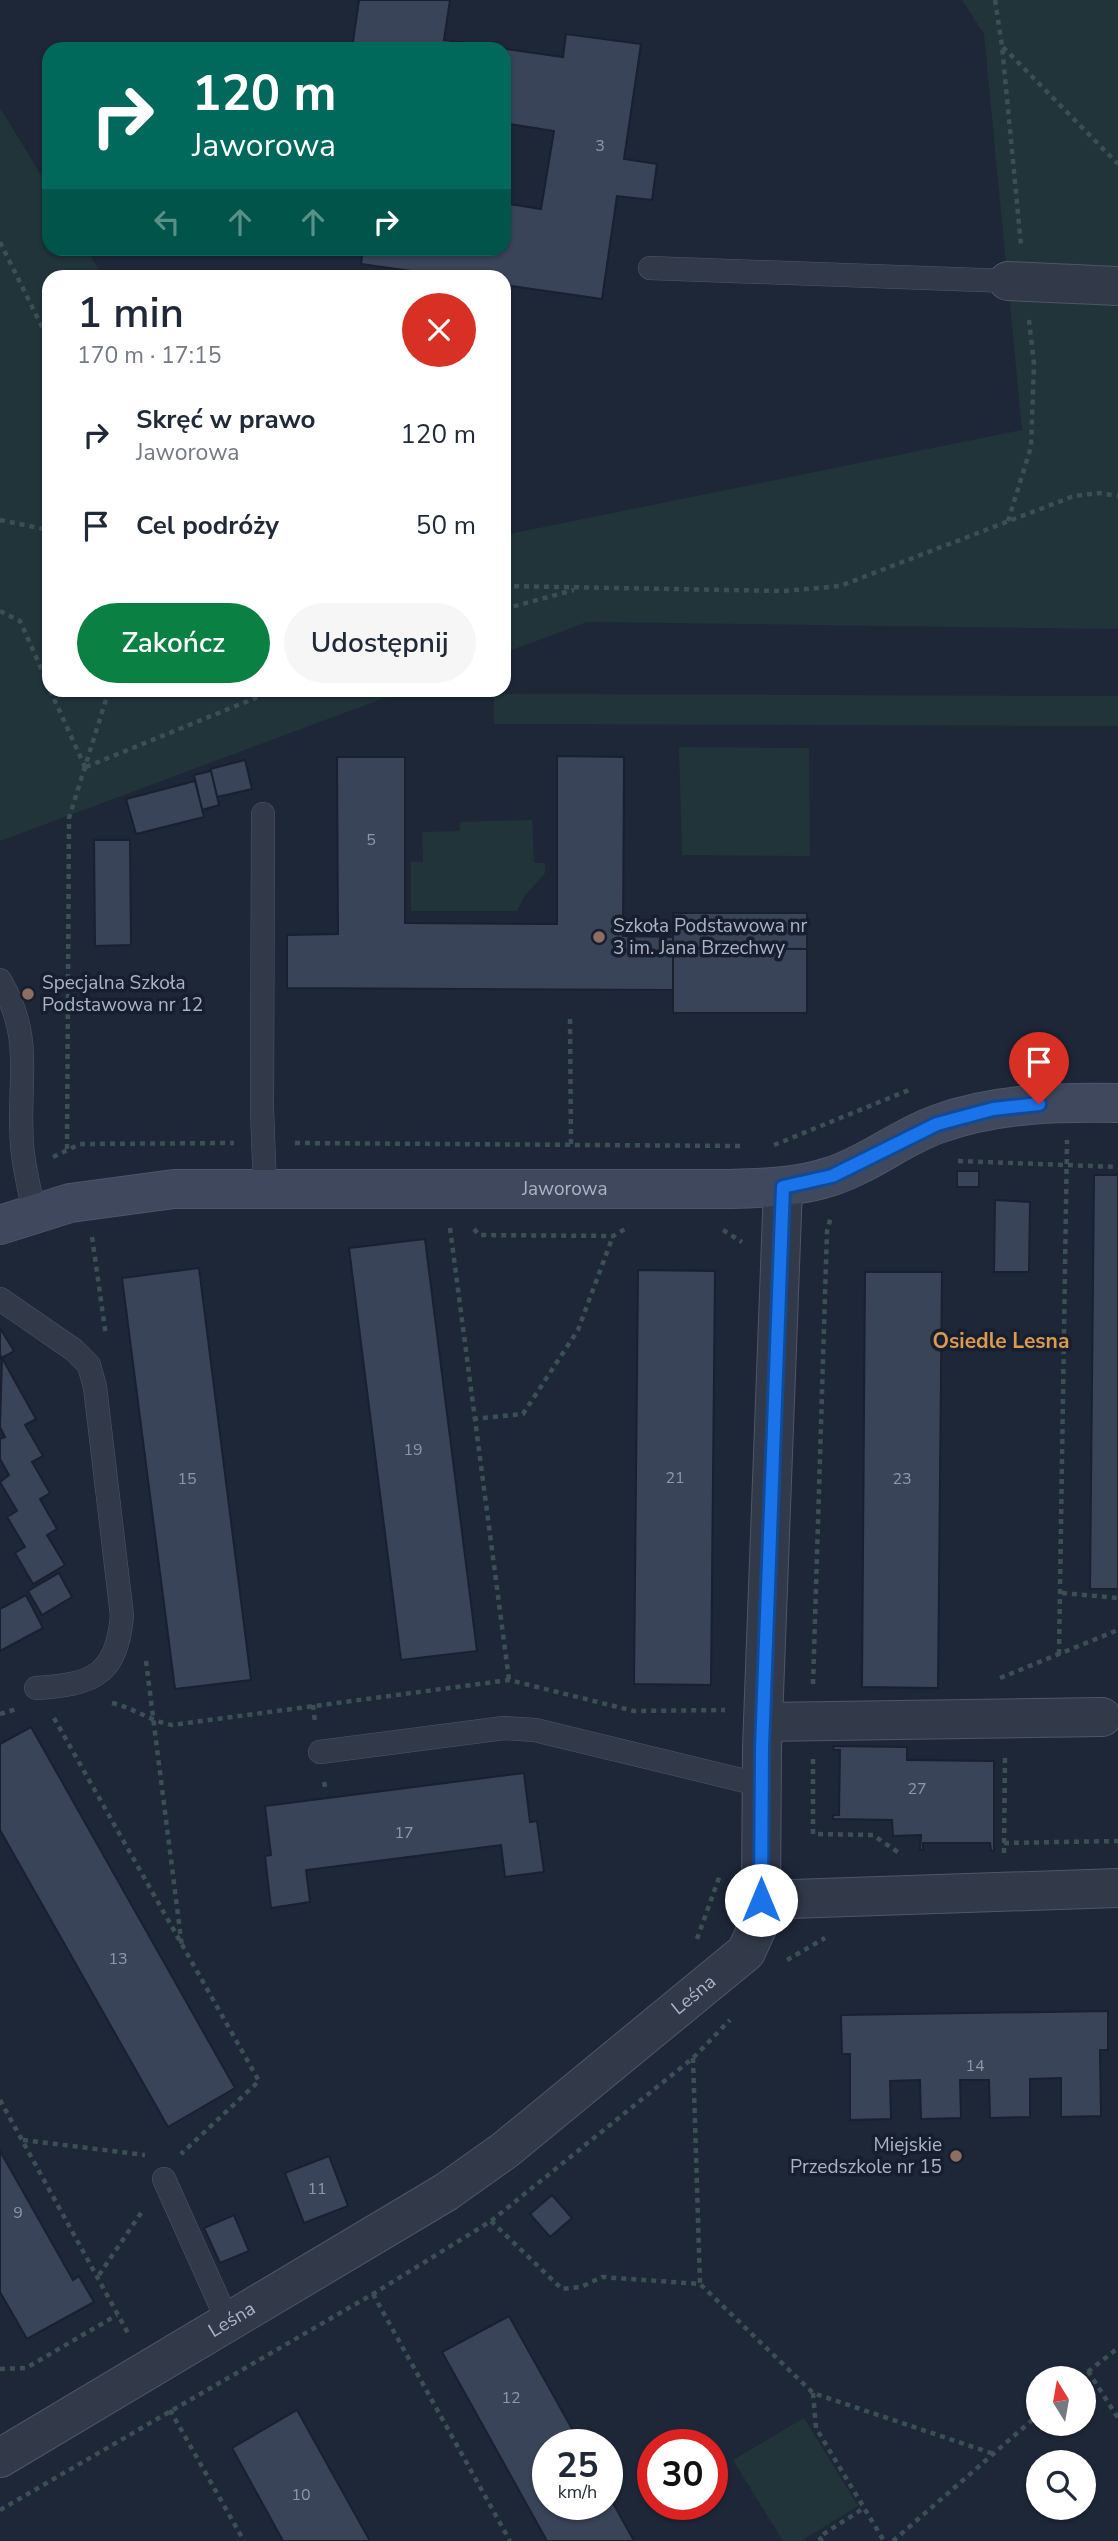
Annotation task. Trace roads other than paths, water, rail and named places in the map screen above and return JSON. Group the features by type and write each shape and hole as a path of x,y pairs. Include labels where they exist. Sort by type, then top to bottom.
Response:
{"street":[{"path":"1008,281 1118,286"},
{"name":"Jaworowa","path":"17,1219 124,1193 174,1189 783,1187 832,1176 937,1124 993,1109 1062,1102 1118,1103"},
{"name":"Leśna","path":"0,2458 373,2238 505,2150 746,1952 757,1928 761,1900 762,1785 783,1187"},
{"path":"764,1721 1102,1717"},
{"path":"761,1900 1118,1888"}],"lane":[{"path":"650,268 1008,281"},
{"path":"263,814 262,1109 265,1189"},
{"path":"0,981 13,1004 25,1053 22,1143 27,1173 17,1219"},
{"path":"0,1299 74,1350 89,1365 95,1387 122,1616 120,1641 111,1662 93,1678 74,1685 36,1688"},
{"path":"320,1752 504,1728 535,1730 762,1785"},
{"path":"163,2179 228,2322"}],"place":[{"name":"Szkoła Podstawowa nr 3 im. Jana Brzechwy","path":"599,937"},
{"name":"Specjalna Szkoła Podstawowa nr 12","path":"28,994"},
{"name":"Miejskie Przedszkole nr 15","path":"956,2156"}],"district":[{"name":"Osiedle Lesna","path":"1001,1341"}]}
